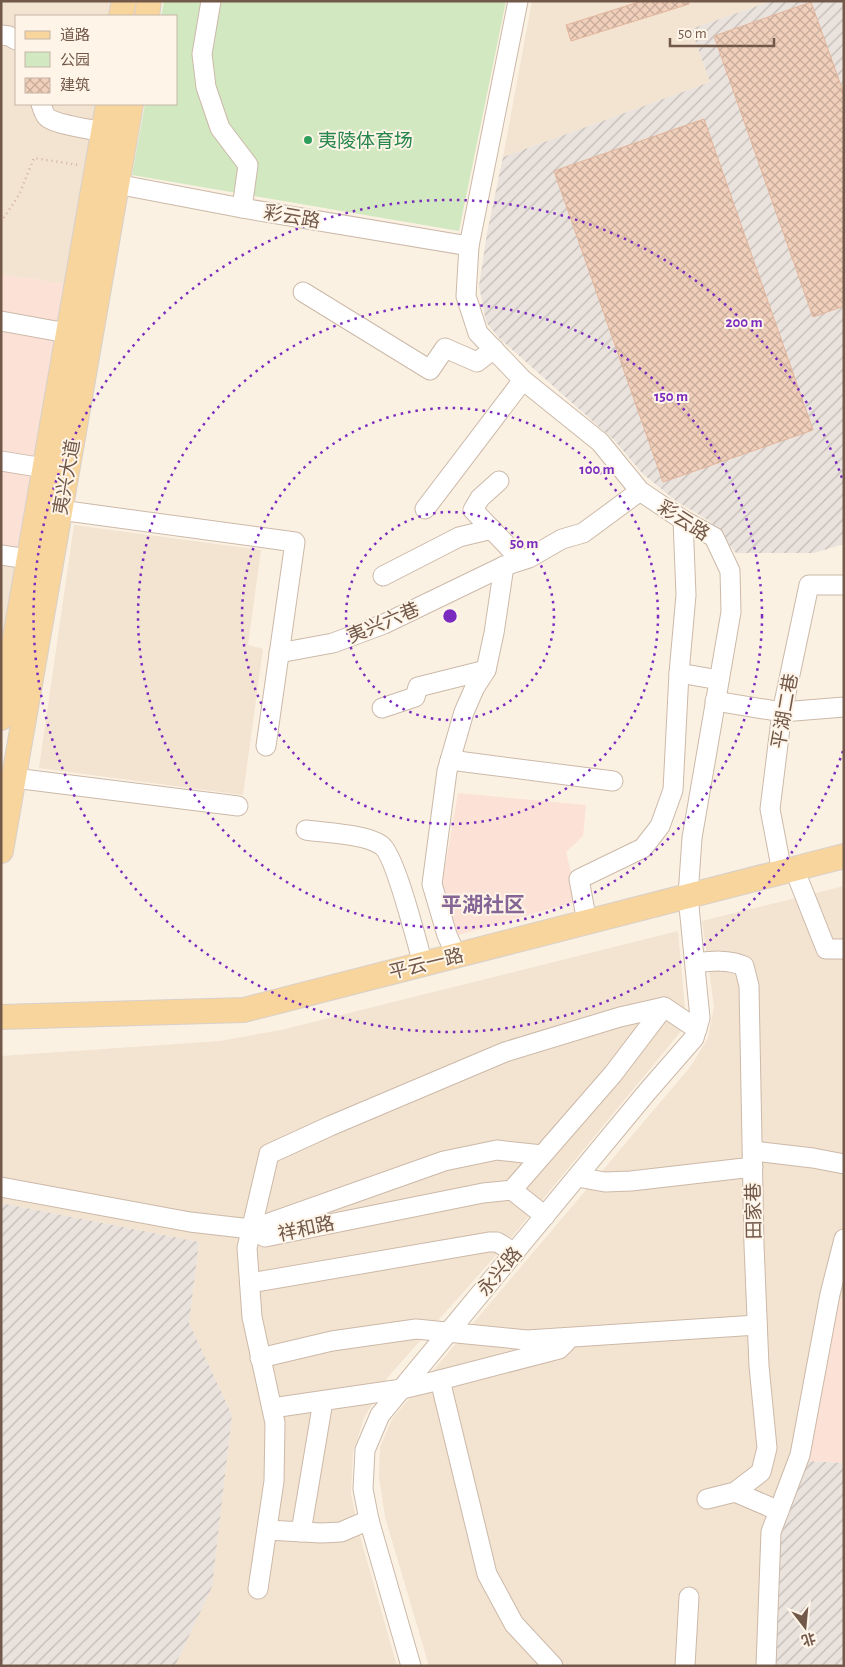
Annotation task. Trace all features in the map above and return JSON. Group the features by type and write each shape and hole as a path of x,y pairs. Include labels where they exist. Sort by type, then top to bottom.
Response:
{"main road":[{"path":"121,15 124,1"},
{"path":"147,15 150,1"},
{"name":"夷兴大道","path":"1,718 108,105"},
{"name":"夷兴大道","path":"1,851 131,105"},
{"name":"平云一路","path":"790,877 844,856"},
{"name":"平云一路","path":"1,1028 242,1020 689,902 790,877 844,870"},
{"name":"平云一路","path":"1,1017 244,1010 588,922 689,902"}],"street":[{"path":"211,1 202,54 206,87 220,128 248,165 242,208"},
{"name":"彩云路","path":"518,1 469,246 466,296 478,333 523,380 600,442 640,491 683,520 714,536 730,571 731,612 692,838 689,902"},
{"path":"1,35 15,39"},
{"path":"41,105 48,118 103,132"},
{"name":"彩云路","path":"116,184 242,208 469,246"},
{"path":"303,292 430,370 445,348 477,362 494,349"},
{"path":"1,321 68,333"},
{"path":"424,509 523,380"},
{"path":"1,461 44,468"},
{"path":"456,956 447,935 432,884 447,771 464,712 475,686 486,670 513,563 492,529 473,510 480,498 499,482"},
{"name":"夷兴六巷","path":"279,653 333,643 384,624 513,563 529,558 562,539 583,533 640,491"},
{"path":"60,510 295,542 266,746"},
{"path":"588,922 579,879 643,848 660,826 673,790 679,673 686,595 683,520"},
{"path":"383,576 459,537 492,529"},
{"path":"1,555 28,559"},
{"name":"平湖二巷","path":"844,585 808,585 782,712 770,809 790,877 826,949 844,949"},
{"path":"382,708 415,697 418,687 486,670"},
{"path":"679,673 719,680"},
{"path":"715,701 782,712 844,706"},
{"path":"450,760 612,781"},
{"path":"14,778 238,806"},
{"path":"306,830 362,838 382,846 393,864 423,964"},
{"name":"永兴路","path":"411,1666 369,1520 363,1488 365,1450 380,1415 647,1092 694,1038 700,1018 689,902"},
{"name":"田家巷","path":"695,963 719,961 734,962 744,966 749,986 757,1325 767,1448 761,1472 735,1492 708,1499"},
{"path":"545,1216 512,1190 612,1074 664,1007"},
{"path":"258,1589 274,1481 275,1422 252,1317 247,1248 269,1154 330,1126 505,1052 587,1027 664,1007 697,1029"},
{"path":"251,1229 374,1187 444,1160 497,1150 542,1155"},
{"path":"577,1177 605,1182 631,1181 753,1159 813,1158 844,1164"},
{"name":"祥和路","path":"1,1187 190,1222 251,1229 265,1236 483,1193 512,1190"},
{"path":"766,1666 771,1532 800,1455 830,1294 844,1239"},
{"path":"250,1283 489,1242 497,1242 514,1253"},
{"path":"260,1358 332,1340 416,1330 527,1340 757,1325"},
{"path":"272,1408 402,1389 440,1380 559,1349 566,1342 567,1337"},
{"path":"440,1380 487,1574 514,1624 553,1666"},
{"path":"301,1532 322,1401"},
{"path":"735,1492 779,1511"},
{"path":"267,1530 321,1533 341,1532 369,1520"},
{"path":"685,1666 688,1597"}],"path":[{"path":"1,222 19,195 34,158 97,168"}],"shaded area":[{"path":"1,1 113,1 110,15 15,15 15,105 97,105 66,284 1,274"},
{"path":"532,1 772,1 691,29 710,82 503,157"},
{"path":"772,1 844,1 844,544 814,553 736,553 711,522 676,501 643,474 614,440 499,338 486,322 479,286 487,233 503,157 710,82 691,29"},
{"path":"1,274 66,284 18,550 1,548"},
{"path":"74,525 261,550 248,645 263,649 243,795 39,768"},
{"path":"1,563 17,566 1,649"},
{"name":"平湖社区","path":"458,793 586,805 583,836 566,852 578,901 458,935 442,885"},
{"path":"844,886 844,1299 836,1298 781,1524 776,1666 429,1666 385,1517 379,1477 380,1447 392,1419 691,1066 708,1038 714,1006 702,921"},
{"path":"678,931 685,1009 682,1030 506,1244 388,1377 364,1418 353,1452 351,1493 358,1529 397,1666 175,1666 212,1587 232,1415 189,1323 199,1242 1,1203 1,1056 220,1041 281,1030"},
{"path":"1,1203 199,1242 189,1323 232,1415 212,1587 175,1666 1,1666"},
{"path":"836,1298 844,1299 844,1463 807,1461"},
{"path":"807,1461 844,1463 844,1666 776,1666 781,1524"}],"green space":[{"name":"夷陵体育场","path":"164,1 506,1 459,231 132,175 145,105 178,105 178,15 161,15"}],"building":[{"path":"642,1 689,1 689,4 571,41 566,25"},
{"path":"811,2 844,94 844,306 813,317 714,36"},
{"path":"704,119 813,430 663,482 554,171"}],"place":[{"name":"夷陵体育场","path":"308,140"}],"district":[{"name":"平湖社区","path":"483,905"}]}
